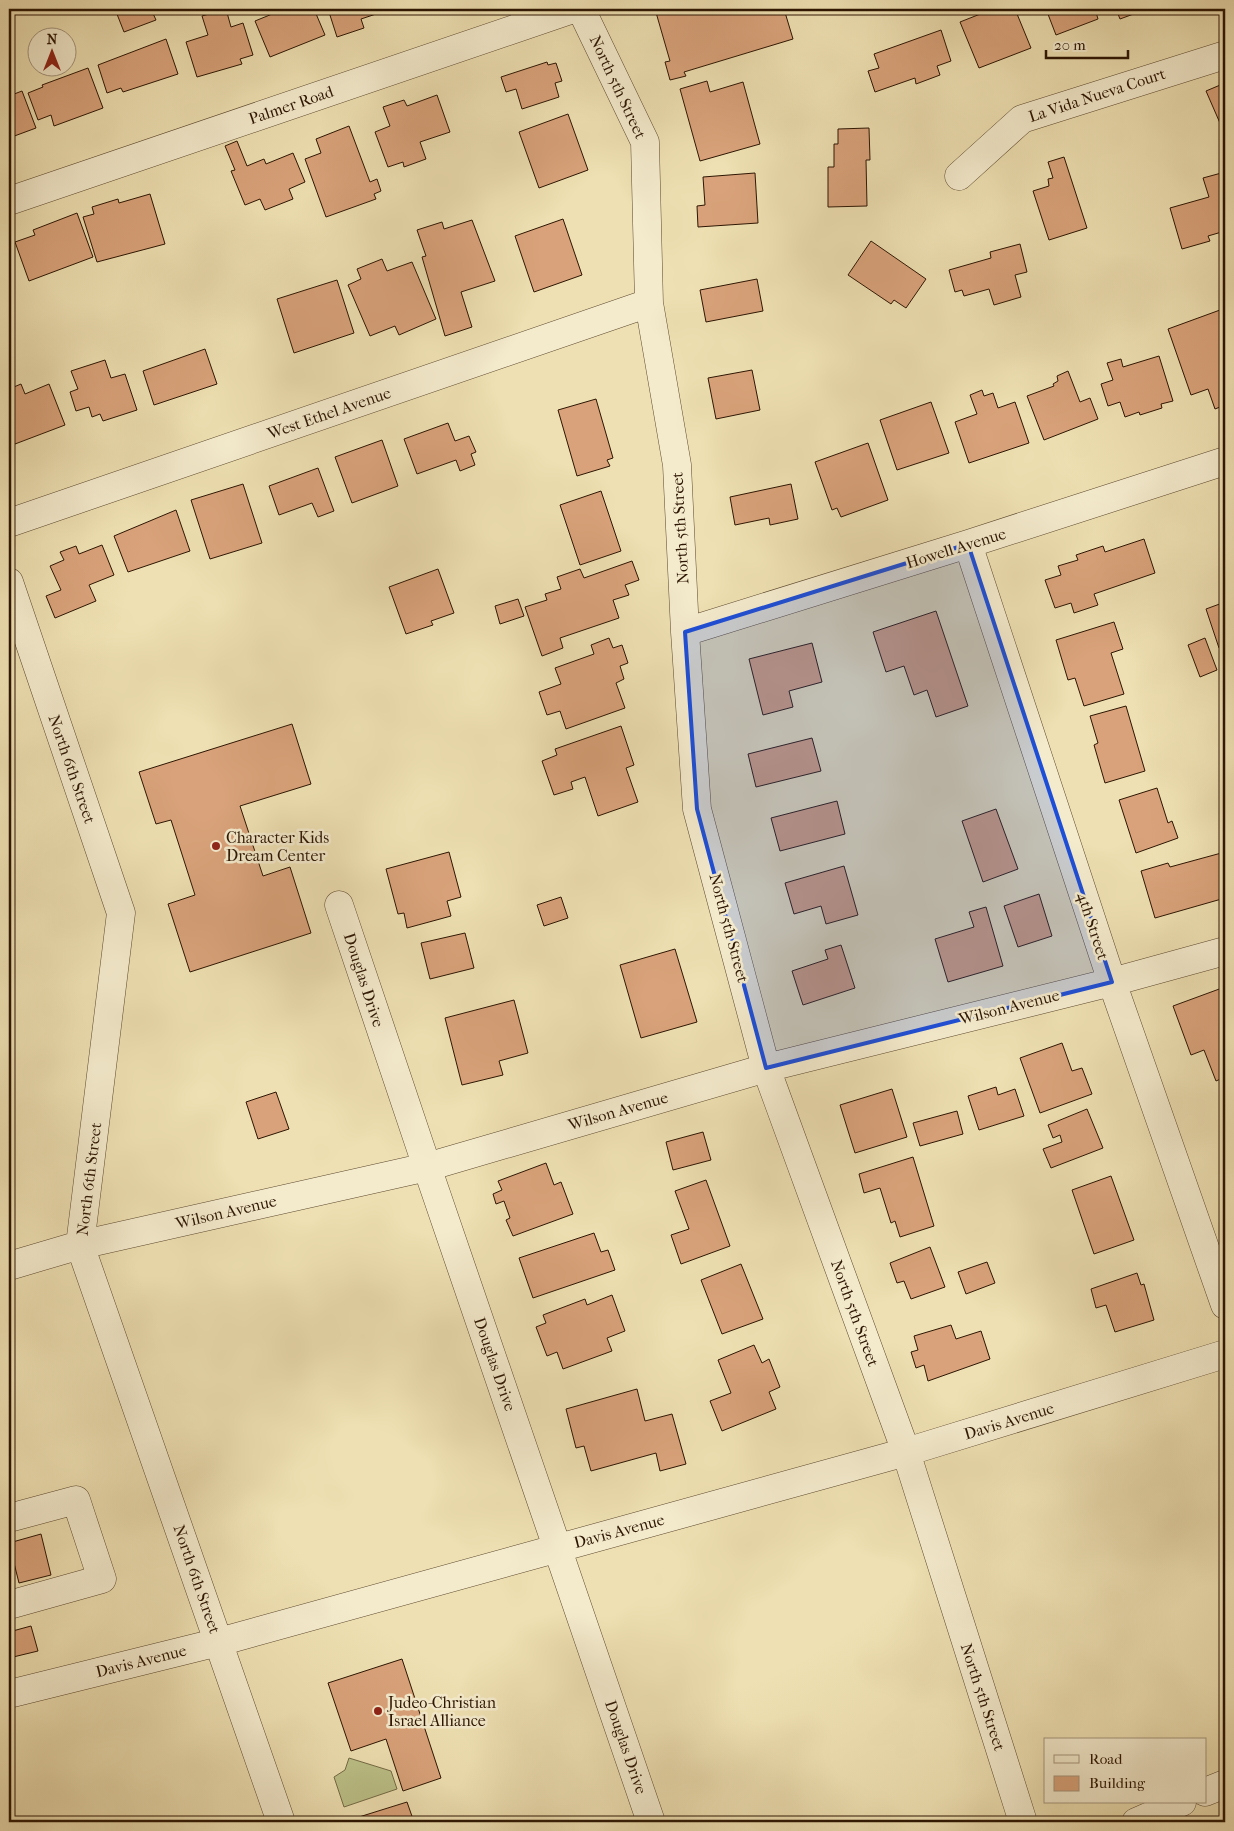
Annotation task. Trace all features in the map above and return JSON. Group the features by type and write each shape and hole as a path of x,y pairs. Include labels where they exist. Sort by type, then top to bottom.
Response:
{"street":[{"name":"Palmer Road","path":"9,201 573,9"},
{"name":"North 5th Street","path":"581,9 644,142 649,303 677,465 685,632 697,809 766,1068 906,1452 1023,1822"},
{"name":"La Vida Nueva Court","path":"959,176 1022,119 1225,55"},
{"name":"West Ethel Avenue","path":"9,523 649,303"},
{"name":"Howell Avenue","path":"685,632 968,544 1225,461"},
{"name":"4th Street","path":"968,544 1112,982 1225,1306"},
{"name":"North 6th Street","path":"9,582 122,913 80,1245 281,1822"},
{"name":"Douglas Drive","path":"339,905 651,1822"},
{"name":"Wilson Avenue","path":"9,1266 80,1245 427,1167 766,1068 1112,982 1225,951"},
{"name":"Davis Avenue","path":"9,1694 219,1642 906,1452 1225,1354"},
{"path":"9,1518 76,1500 102,1579 9,1605"},
{"path":"1206,1792 1225,1784"},
{"path":"1136,1822 1177,1804"}],"highlighted area":[{"path":"968,544 1112,982 766,1068 697,809 685,632"}],"green space":[{"path":"349,1758 391,1771 397,1789 344,1807 334,1777 345,1770"}],"building":[{"path":"115,9 151,9 156,20 124,32"},
{"path":"226,9 231,27 243,23 253,55 240,59 242,64 197,77 186,42 208,35 202,16"},
{"path":"281,9 314,9 325,35 270,57 255,21"},
{"path":"328,9 391,9 361,19 364,28 337,37"},
{"path":"655,9 784,9 793,39 684,72 686,76 670,80 665,62 670,61"},
{"path":"993,9 1015,9 1031,48 979,68 960,22"},
{"path":"1046,9 1095,9 1098,19 1056,35"},
{"path":"1116,9 1147,9 1120,19"},
{"path":"941,30 951,61 937,66 940,75 916,84 915,78 875,92 868,71 879,68 874,54"},
{"path":"166,39 178,74 123,92 121,88 107,93 98,65"},
{"path":"547,62 548,65 556,63 562,81 555,83 559,97 522,109 516,89 506,92 501,77"},
{"path":"88,68 103,108 54,126 51,115 38,120 28,93 61,78 78,78 78,72"},
{"path":"707,81 710,92 743,82 760,144 700,161 680,89"},
{"path":"1225,83 1225,129 1223,130 1206,91"},
{"path":"22,91 36,128 9,138 9,96"},
{"path":"437,95 450,132 420,142 426,159 404,167 403,162 388,167 375,132 390,126 383,107 404,100 407,106"},
{"path":"568,114 588,170 539,188 519,132"},
{"path":"349,126 370,182 377,179 381,191 374,194 376,199 326,217 305,159 321,153 316,139"},
{"path":"869,128 870,160 866,160 867,206 828,207 828,167 834,167 834,144 838,144 838,129"},
{"path":"237,141 247,166 264,159 266,164 293,153 305,182 289,189 293,199 265,210 260,199 245,205 231,171 235,170 225,146"},
{"path":"1064,157 1087,228 1049,240 1033,191 1049,186 1048,179 1053,178 1048,162"},
{"path":"1225,172 1225,231 1208,236 1210,241 1182,249 1170,208 1209,197 1203,178"},
{"path":"755,173 758,223 698,227 697,206 705,205 703,177"},
{"path":"150,194 165,244 97,262 83,217 94,214 92,207 118,199 119,203"},
{"path":"77,213 93,257 29,281 15,242 35,235 33,230"},
{"path":"563,219 582,275 534,292 515,236"},
{"path":"472,220 495,281 461,292 472,327 445,336 422,257 426,256 417,230 442,222 444,229"},
{"path":"871,241 926,279 906,308 894,300 891,304 848,275"},
{"path":"1020,244 1027,272 1015,275 1021,297 994,305 989,289 964,296 962,290 955,292 949,270 991,258 990,252"},
{"path":"382,259 387,271 412,262 436,319 399,335 395,326 370,336 348,285 361,279 357,269"},
{"path":"757,279 763,311 706,322 700,290"},
{"path":"337,280 354,333 294,353 277,299"},
{"path":"1220,310 1225,324 1225,405 1215,409 1208,389 1191,395 1168,329"},
{"path":"205,349 217,384 154,405 143,371"},
{"path":"1159,356 1173,401 1161,404 1162,408 1140,415 1139,412 1125,417 1120,402 1108,406 1101,384 1113,380 1107,363 1121,359 1123,367"},
{"path":"105,360 111,378 125,374 137,410 103,421 100,414 92,417 89,407 76,411 70,392 78,389 71,371"},
{"path":"752,370 760,410 716,419 708,378"},
{"path":"1068,371 1080,402 1090,398 1098,419 1044,440 1027,396 1054,386 1053,384 1058,381 1057,376"},
{"path":"21,384 25,394 49,384 65,425 15,444 9,429 9,389"},
{"path":"982,390 984,396 993,393 998,408 1015,402 1029,443 969,463 955,422 977,414 970,395"},
{"path":"596,399 613,458 607,460 610,466 577,476 558,410"},
{"path":"931,402 949,453 897,470 880,420"},
{"path":"448,423 455,441 469,436 476,452 471,454 475,465 460,471 456,460 417,474 404,439"},
{"path":"382,440 398,486 352,503 335,457"},
{"path":"868,443 888,500 841,517 837,508 832,510 815,462"},
{"path":"318,468 334,511 318,517 312,503 279,515 269,486"},
{"path":"243,484 262,543 210,559 191,500"},
{"path":"791,484 798,519 770,525 769,518 735,525 730,497"},
{"path":"601,491 621,551 580,565 560,505"},
{"path":"176,510 190,551 128,572 114,536"},
{"path":"1144,539 1155,573 1094,594 1098,605 1074,613 1071,603 1055,608 1045,580 1061,575 1058,566 1078,560 1076,555 1103,546 1105,552"},
{"path":"102,545 114,575 89,585 96,601 55,618 46,596 61,590 50,566 64,560 60,552 76,546 79,554"},
{"path":"632,561 639,580 625,585 629,595 613,600 619,618 560,638 563,648 542,656 525,607 547,600 545,594 561,589 557,577 580,569 584,578"},
{"path":"438,569 454,613 431,621 433,625 406,634 389,587"},
{"path":"518,599 524,616 500,624 495,606"},
{"path":"1225,602 1225,646 1219,648 1206,609"},
{"path":"936,611 968,706 936,717 927,690 914,695 904,666 886,672 873,632"},
{"path":"1114,622 1123,649 1111,653 1124,694 1084,706 1075,678 1068,680 1056,640"},
{"path":"609,638 613,648 622,645 628,663 620,666 624,679 616,683 625,708 566,729 560,711 547,715 539,692 561,684 555,668 594,654 591,645"},
{"path":"1205,638 1217,670 1200,677 1188,645"},
{"path":"812,643 822,682 789,691 793,707 763,715 749,659"},
{"path":"1126,706 1145,771 1105,783 1094,745 1098,743 1090,716"},
{"name":"Character Kids Dream Center","path":"292,724 311,784 240,806 263,876 290,867 311,933 190,972 168,904 195,895 171,820 156,824 139,772"},
{"path":"621,726 634,765 626,768 638,802 598,816 585,777 571,782 573,789 554,795 542,761 557,755 555,749"},
{"path":"812,738 821,771 756,787 748,754"},
{"path":"1157,788 1168,823 1172,821 1178,838 1136,853 1119,800"},
{"path":"837,801 845,834 780,851 771,818"},
{"path":"996,809 1018,869 983,882 962,821"},
{"path":"449,852 461,897 447,901 451,916 407,928 404,913 398,914 386,869"},
{"path":"1225,852 1225,898 1155,918 1141,871 1168,863 1170,867"},
{"path":"844,866 858,915 826,924 821,906 794,914 785,883"},
{"path":"1039,894 1052,936 1018,947 1004,906"},
{"path":"561,897 568,918 544,926 537,905"},
{"path":"986,907 1003,966 948,982 935,939 974,927 969,912"},
{"path":"465,933 474,968 430,979 421,943"},
{"path":"841,945 855,988 803,1005 792,971 828,959 825,950"},
{"path":"675,949 697,1022 641,1038 620,965"},
{"path":"1222,988 1225,997 1225,1077 1216,1081 1204,1050 1191,1055 1173,1006"},
{"path":"514,1000 528,1053 499,1061 503,1075 462,1085 445,1018"},
{"path":"1062,1043 1072,1071 1082,1068 1092,1094 1040,1113 1020,1058"},
{"path":"996,1087 998,1095 1015,1089 1024,1116 979,1130 968,1096"},
{"path":"892,1089 907,1137 855,1153 840,1105"},
{"path":"276,1092 289,1129 258,1139 246,1102"},
{"path":"1087,1109 1103,1148 1051,1168 1043,1149 1062,1142 1060,1135 1053,1138 1048,1125"},
{"path":"957,1111 963,1134 920,1146 913,1123"},
{"path":"703,1132 711,1160 673,1170 666,1142"},
{"path":"913,1157 934,1226 900,1237 895,1221 891,1223 880,1188 864,1193 859,1174"},
{"path":"546,1163 554,1185 561,1182 573,1214 513,1236 506,1220 510,1218 504,1201 496,1204 493,1194 502,1190 498,1181"},
{"path":"1111,1176 1134,1240 1094,1254 1072,1190"},
{"path":"706,1180 730,1246 681,1264 671,1235 689,1229 675,1191"},
{"path":"594,1233 601,1252 608,1250 615,1270 533,1298 519,1258"},
{"path":"930,1247 945,1287 911,1299 904,1281 897,1283 890,1263"},
{"path":"987,1262 995,1283 966,1294 958,1272"},
{"path":"741,1264 763,1319 722,1334 701,1280"},
{"path":"1137,1273 1141,1285 1144,1284 1154,1320 1115,1332 1106,1305 1096,1308 1091,1289"},
{"path":"612,1295 625,1331 607,1338 612,1351 563,1369 557,1352 547,1356 536,1327 546,1323 543,1315 585,1299 587,1305"},
{"path":"951,1325 956,1339 981,1331 990,1359 928,1381 924,1365 916,1368 911,1352 918,1350 914,1336"},
{"path":"754,1345 762,1363 769,1359 780,1387 769,1392 776,1409 722,1431 710,1401 731,1393 718,1360"},
{"path":"637,1389 645,1421 672,1414 686,1464 660,1471 656,1453 591,1471 584,1446 576,1448 566,1409"},
{"path":"41,1534 51,1575 19,1583 9,1543"},
{"path":"31,1626 38,1651 9,1658 9,1632"},
{"name":"Judeo-Christian Israel Alliance","path":"402,1659 441,1778 403,1791 386,1739 351,1751 328,1683"},
{"path":"407,1802 414,1822 343,1822"}],"place":[{"name":"Character Kids Dream Center","path":"216,846"},
{"name":"Judeo-Christian Israel Alliance","path":"378,1711"}]}
